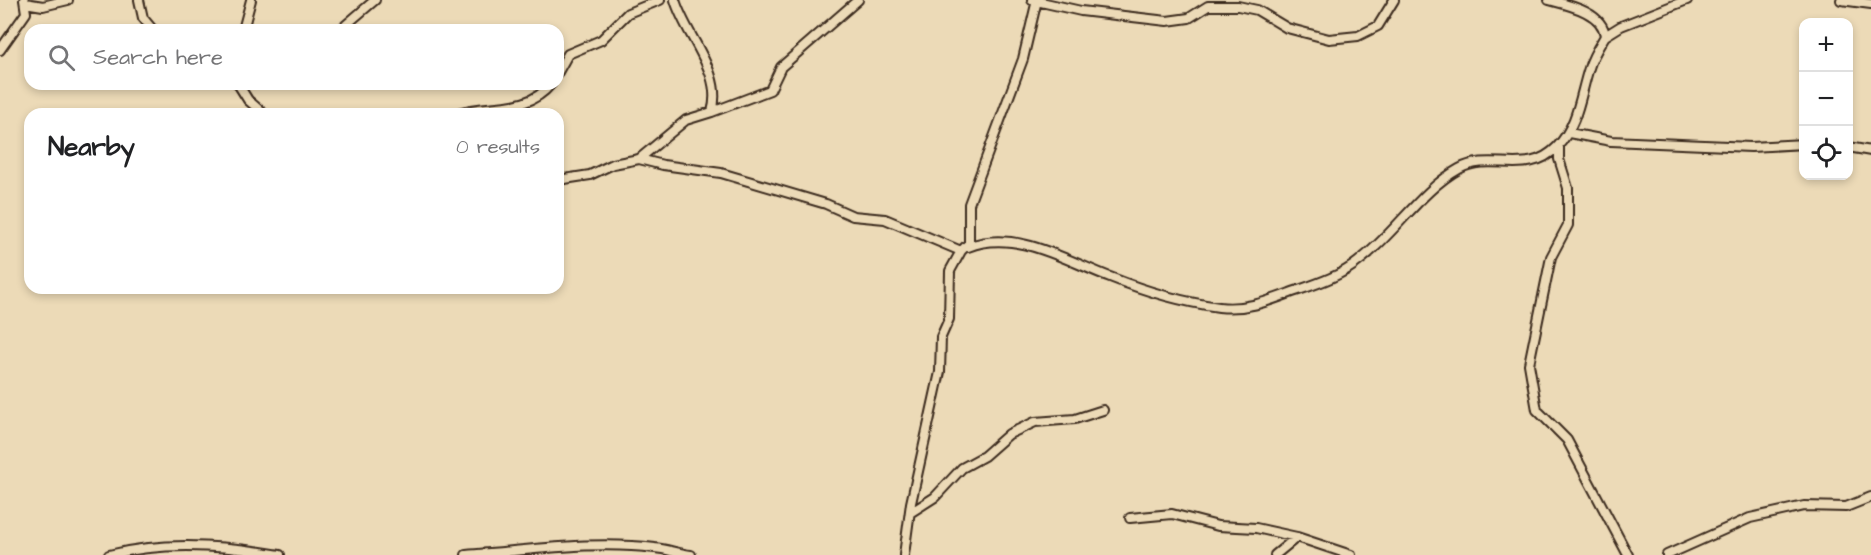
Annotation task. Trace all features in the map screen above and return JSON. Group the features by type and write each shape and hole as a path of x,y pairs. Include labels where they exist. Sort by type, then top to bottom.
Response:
{"street":[{"path":"0,50 26,13 24,2 43,6 68,0"},
{"path":"139,0 143,18 148,24"},
{"path":"245,24 251,0"},
{"path":"347,24 375,0"},
{"path":"564,61 568,54 601,40 628,13 660,0"},
{"path":"675,0 681,20 709,72 717,97 712,112"},
{"path":"639,159 686,120 770,90 781,67 858,0"},
{"path":"904,555 910,513 940,372 941,337 949,319 950,271 965,249 969,204 1023,59 1035,0 1081,11 1167,21 1189,18 1208,6 1238,6 1257,10 1287,28 1329,39 1358,36 1378,26 1394,0"},
{"path":"1549,0 1579,8 1589,14 1603,29 1605,36"},
{"path":"564,179 590,175 613,164 639,159 663,165 721,173 826,204 853,216 885,219 965,249 990,241 1034,247 1112,278 1173,298 1220,307 1244,308 1316,284 1359,262 1421,200 1458,169 1481,163 1537,162 1559,145 1569,133 1583,95 1589,68 1605,36 1621,26 1687,0"},
{"path":"1841,0 1871,4"},
{"path":"242,90 257,108"},
{"path":"502,108 542,96 546,90"},
{"path":"1569,133 1611,141 1750,147 1799,144"},
{"path":"1559,145 1559,159 1568,188 1568,225 1551,256 1529,364 1537,410 1567,440 1628,555"},
{"path":"1853,148 1871,150"},
{"path":"910,513 935,497 962,468 984,456 1009,434 1035,422 1075,419 1103,410"},
{"path":"1667,555 1750,518 1804,506 1846,507 1871,497"},
{"path":"1130,518 1172,514 1218,526 1256,528 1297,537 1351,555"},
{"path":"1275,555 1297,537"},
{"path":"466,555 527,548 631,547 655,548 691,555"},
{"path":"109,555 150,548 237,548 280,555"}]}
